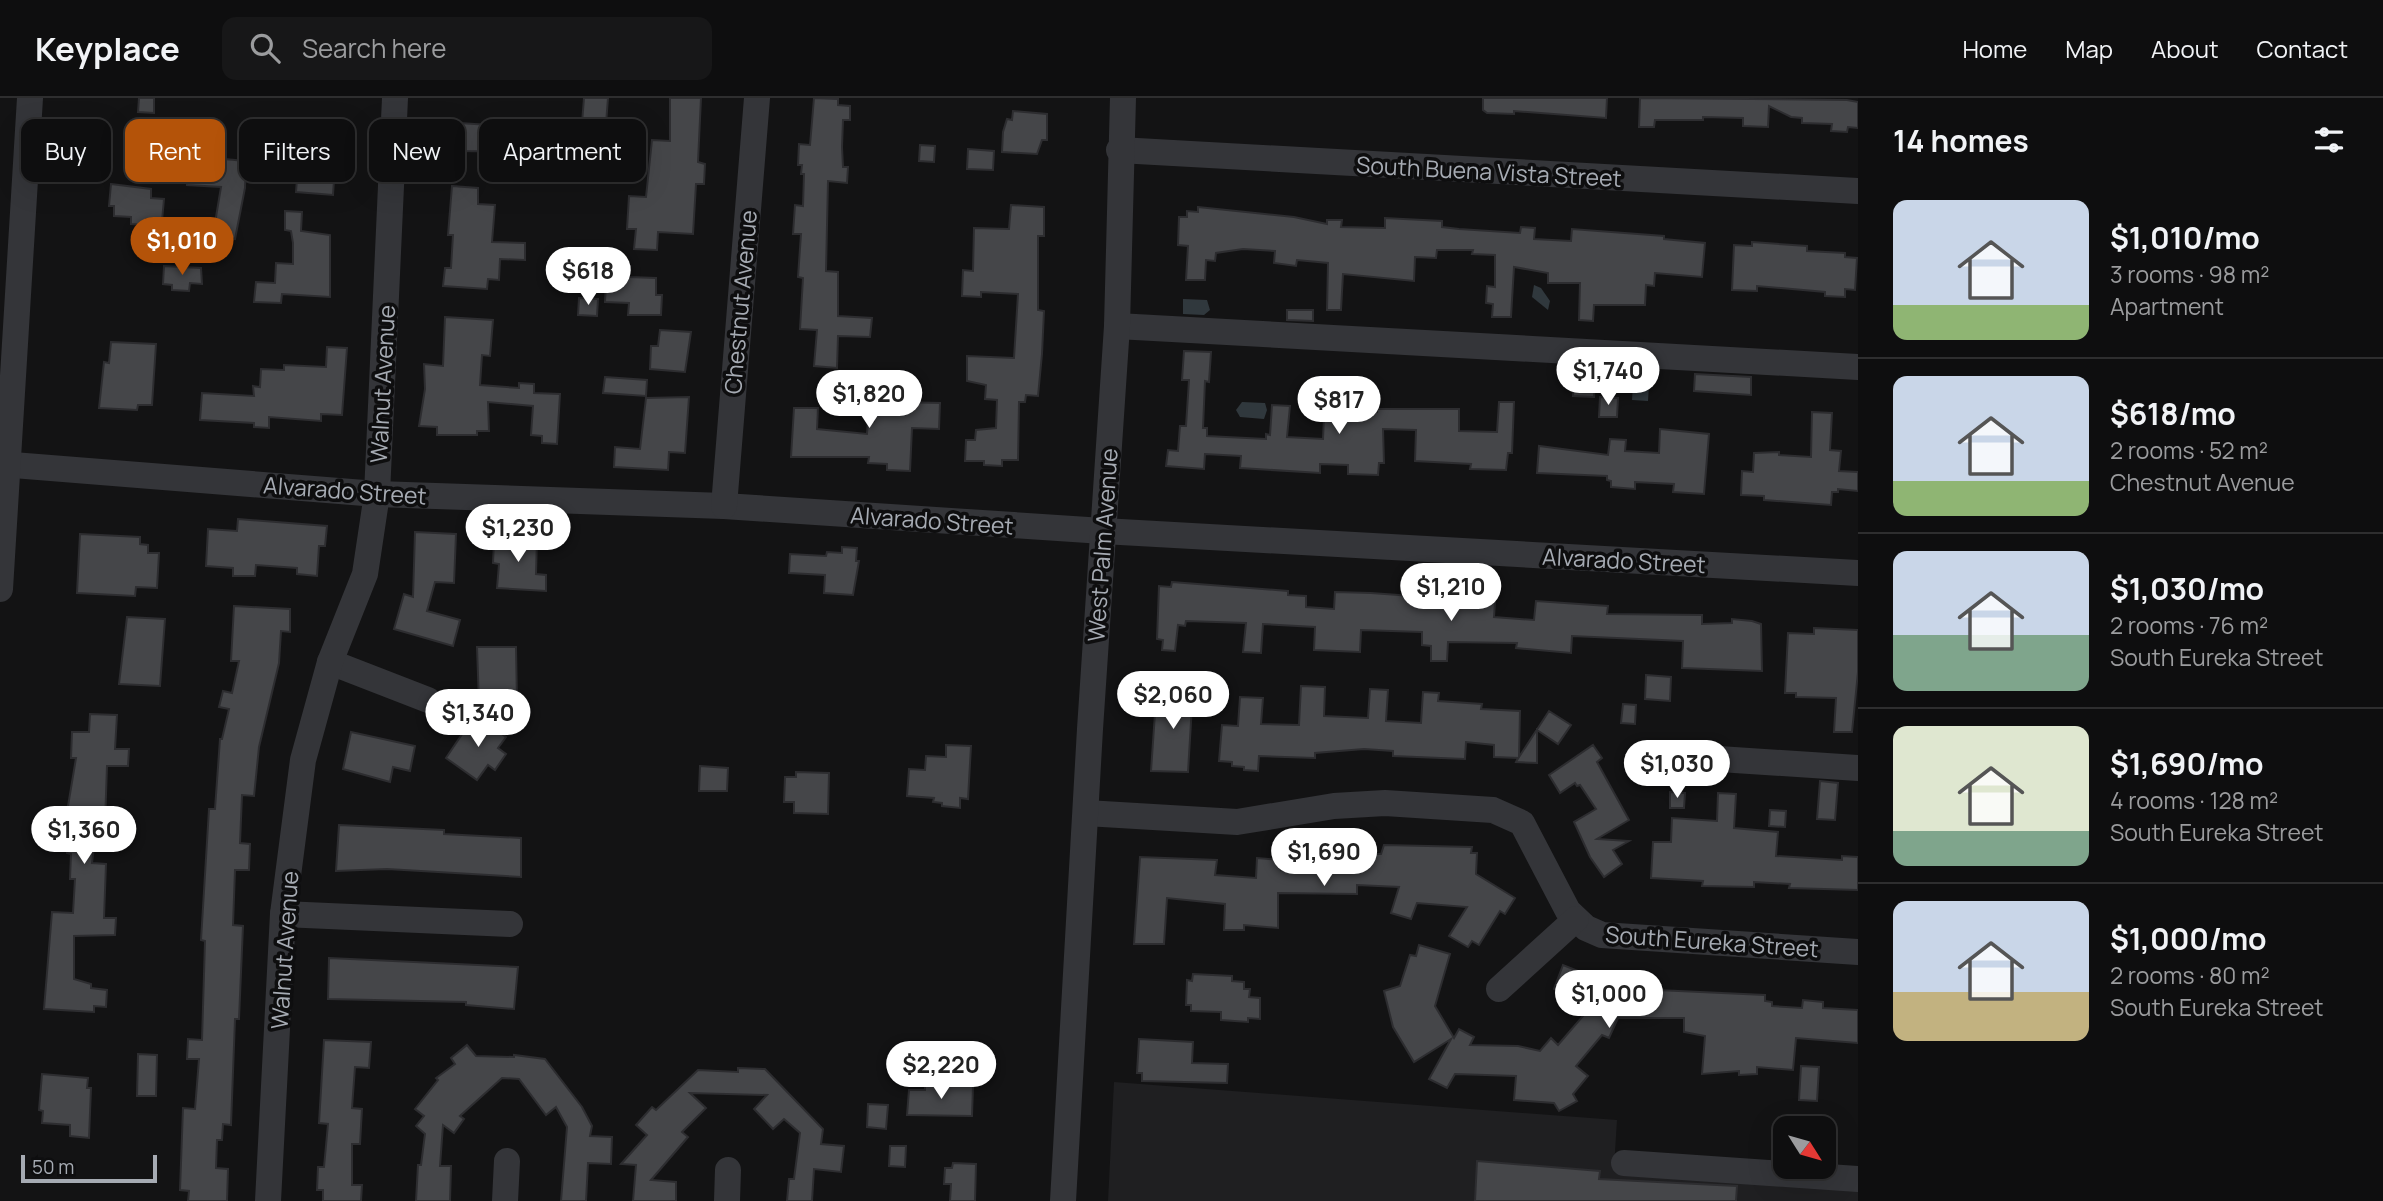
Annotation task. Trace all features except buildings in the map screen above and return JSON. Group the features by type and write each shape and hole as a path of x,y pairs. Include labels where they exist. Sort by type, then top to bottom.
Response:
{"street":[{"path":"0,589 11,200 30,98"},
{"name":"Walnut Avenue","path":"268,1201 284,914 303,760 330,662 365,574 377,494 395,98"},
{"name":"Chestnut Avenue","path":"724,506 757,98"},
{"name":"West Palm Avenue","path":"1063,1201 1117,326 1119,150 1123,98"},
{"name":"South Buena Vista Street","path":"1119,150 1858,191"},
{"path":"1117,326 1858,367"},
{"name":"Alvarado Street","path":"4,464 377,494 724,506 1103,531 1858,573"},
{"path":"330,662 428,700"},
{"path":"1643,754 1858,768"},
{"name":"South Eureka Street","path":"1086,813 1237,822 1287,817 1334,806 1385,803 1493,810 1513,817 1530,833 1552,885 1586,929 1615,938 1858,952"},
{"path":"284,914 510,924"},
{"path":"1499,989 1576,919"},
{"path":"505,1201 507,1161"},
{"path":"1624,1163 1858,1180"},
{"path":"727,1201 728,1170"}],"shaded area":[{"path":"1534,285 1541,288 1550,301 1548,310 1532,297"},
{"path":"1183,299 1207,300 1210,310 1204,315 1183,314"},
{"path":"1634,369 1650,370 1648,401 1632,400"},
{"path":"1242,402 1265,403 1267,410 1264,419 1240,417 1236,410"},
{"path":"1114,1082 1617,1120 1614,1168 1858,1185 1858,1201 1108,1201"}]}
